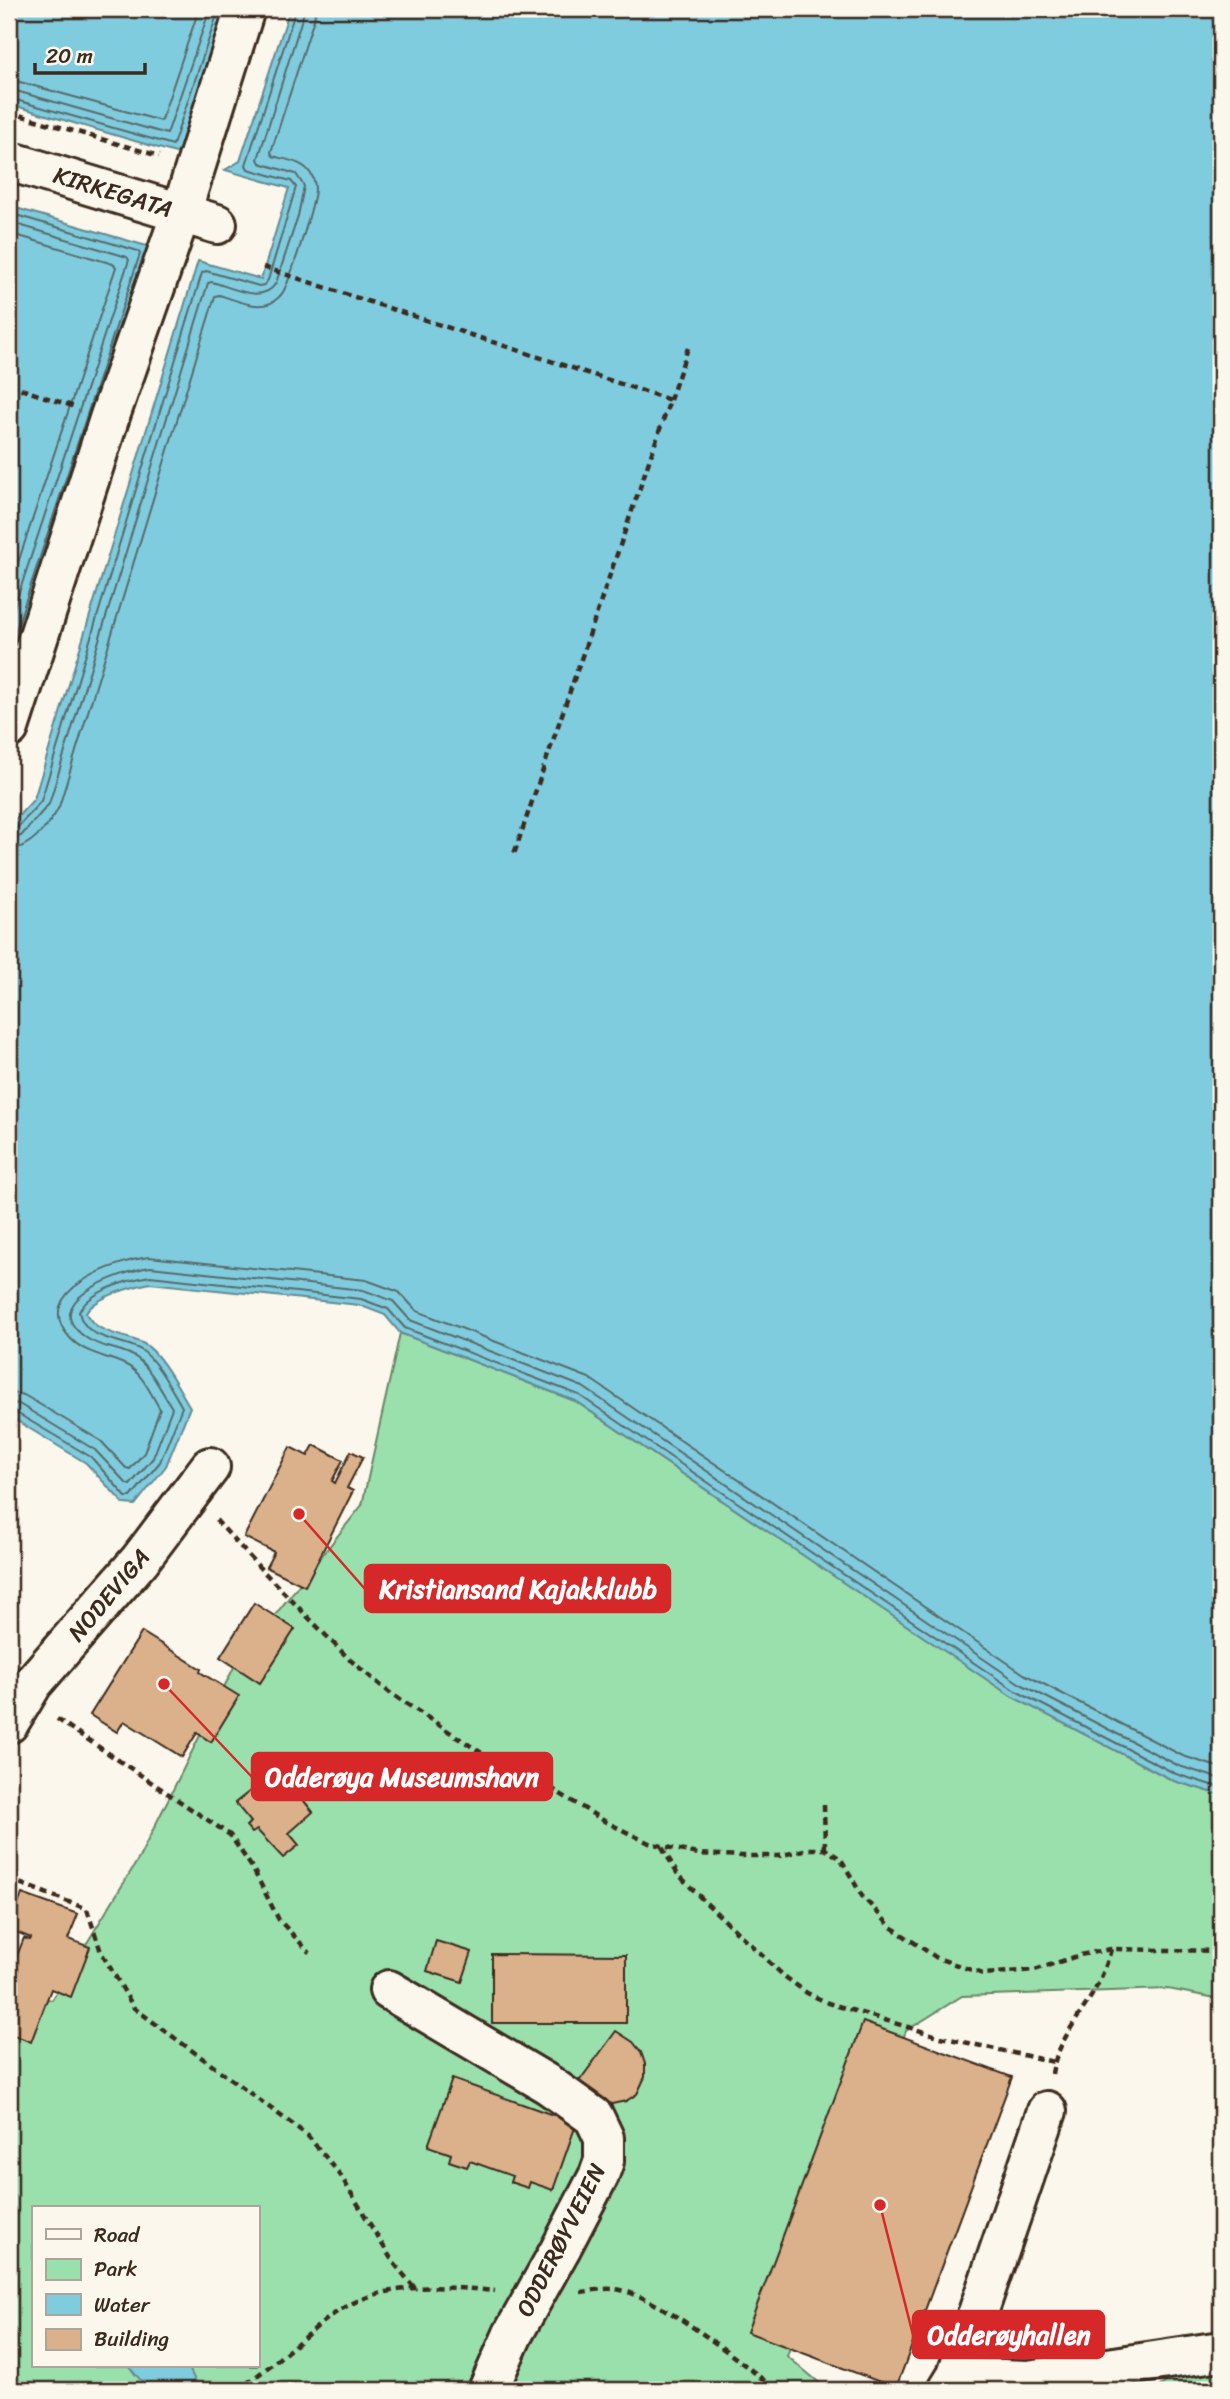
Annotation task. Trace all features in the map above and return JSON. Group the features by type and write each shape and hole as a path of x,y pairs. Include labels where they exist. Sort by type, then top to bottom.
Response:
{"street":[{"path":"9,728 109,419 199,218 195,167 245,9"},
{"name":"KIRKEGATA","path":"9,161 199,218"},
{"name":"NODEVIGA","path":"9,1723 33,1683 140,1560 200,1481"},
{"name":"ODDERØYVEIEN","path":"389,1990 549,2085 594,2117 604,2138 604,2161 561,2248 513,2334 488,2390"},
{"path":"1047,2111 952,2384 1028,2380 1221,2351"}],"path":[{"path":"9,112 195,167"},
{"path":"263,267 670,400"},
{"path":"513,857 689,345"},
{"path":"9,385 109,419"},
{"path":"200,1481 226,1528 259,1567 349,1658 390,1693 494,1762 554,1790 606,1822 649,1843 698,1854 742,1856 779,1856 808,1849 825,1849 841,1858 862,1896 891,1927 937,1958 982,1974 1035,1970 1080,1955 1111,1949 1221,1951"},
{"path":"57,1719 230,1835 253,1869 279,1920 310,1952"},
{"path":"824,1805 825,1849"},
{"path":"661,1845 677,1873 704,1901 784,1976 807,1993 828,2003 941,2037 1054,2062"},
{"path":"9,1878 87,1909 101,1952 134,2008 307,2135 339,2173 393,2262 415,2288"},
{"path":"1047,2111 1054,2062 1093,1993 1107,1965 1111,1949"}],"green space":[{"path":"400,1333 575,1401 1011,1696 1174,1781 1221,1795 1221,1999 1168,1989 962,1996 906,2031 787,2356 828,2390 9,2390 9,1992 52,2000 139,1858 234,1667 362,1505"},
{"path":"1221,2358 1221,2390 1155,2390 1196,2360"}],"water":[{"path":"9,9 227,9 179,154 9,104"},
{"path":"290,9 1221,9 1221,1795 1174,1781 1011,1696 575,1401 400,1333 385,1315 359,1305 150,1283 115,1293 91,1307 86,1313 97,1326 144,1344 157,1355 190,1407 166,1466 135,1505 124,1504 86,1463 9,1416 9,826 34,799 198,261 261,279 289,188 225,170 240,161"},
{"path":"9,206 150,247 9,673"},
{"path":"130,2368 189,2368 197,2385 193,2390 156,2388 135,2375"}],"building":[{"path":"314,1445 343,1460 332,1481 335,1483 351,1451 363,1457 347,1488 353,1491 305,1586 266,1567 274,1552 244,1537 290,1447 308,1456"},
{"path":"254,1603 295,1629 260,1683 220,1657"},
{"path":"142,1632 239,1696 211,1742 197,1733 182,1757 124,1721 117,1732 90,1715"},
{"path":"278,1769 313,1812 289,1833 299,1845 283,1858 257,1830 252,1833 246,1826 251,1822 235,1803"},
{"path":"22,1894 78,1914 68,1939 90,1947 71,1997 51,1989 31,2042 9,2033 9,1967 12,1968 24,1938 31,1938 9,1929"},
{"path":"436,1941 472,1952 462,1982 427,1971"},
{"path":"492,1954 626,1955 626,2023 492,2023"},
{"path":"863,2022 1012,2077 896,2388 747,2332"},
{"path":"616,2031 633,2042 641,2052 645,2077 637,2094 626,2101 607,2105 575,2087"},
{"path":"452,2079 553,2115 556,2107 579,2116 553,2190 530,2182 528,2188 510,2182 512,2176 470,2161 467,2167 449,2161 451,2154 428,2146"}],"place":[{"name":"Kristiansand Kajakklubb","path":"299,1514"},
{"name":"Odderøya Museumshavn","path":"164,1684"},
{"name":"Odderøyhallen","path":"880,2205"}]}
